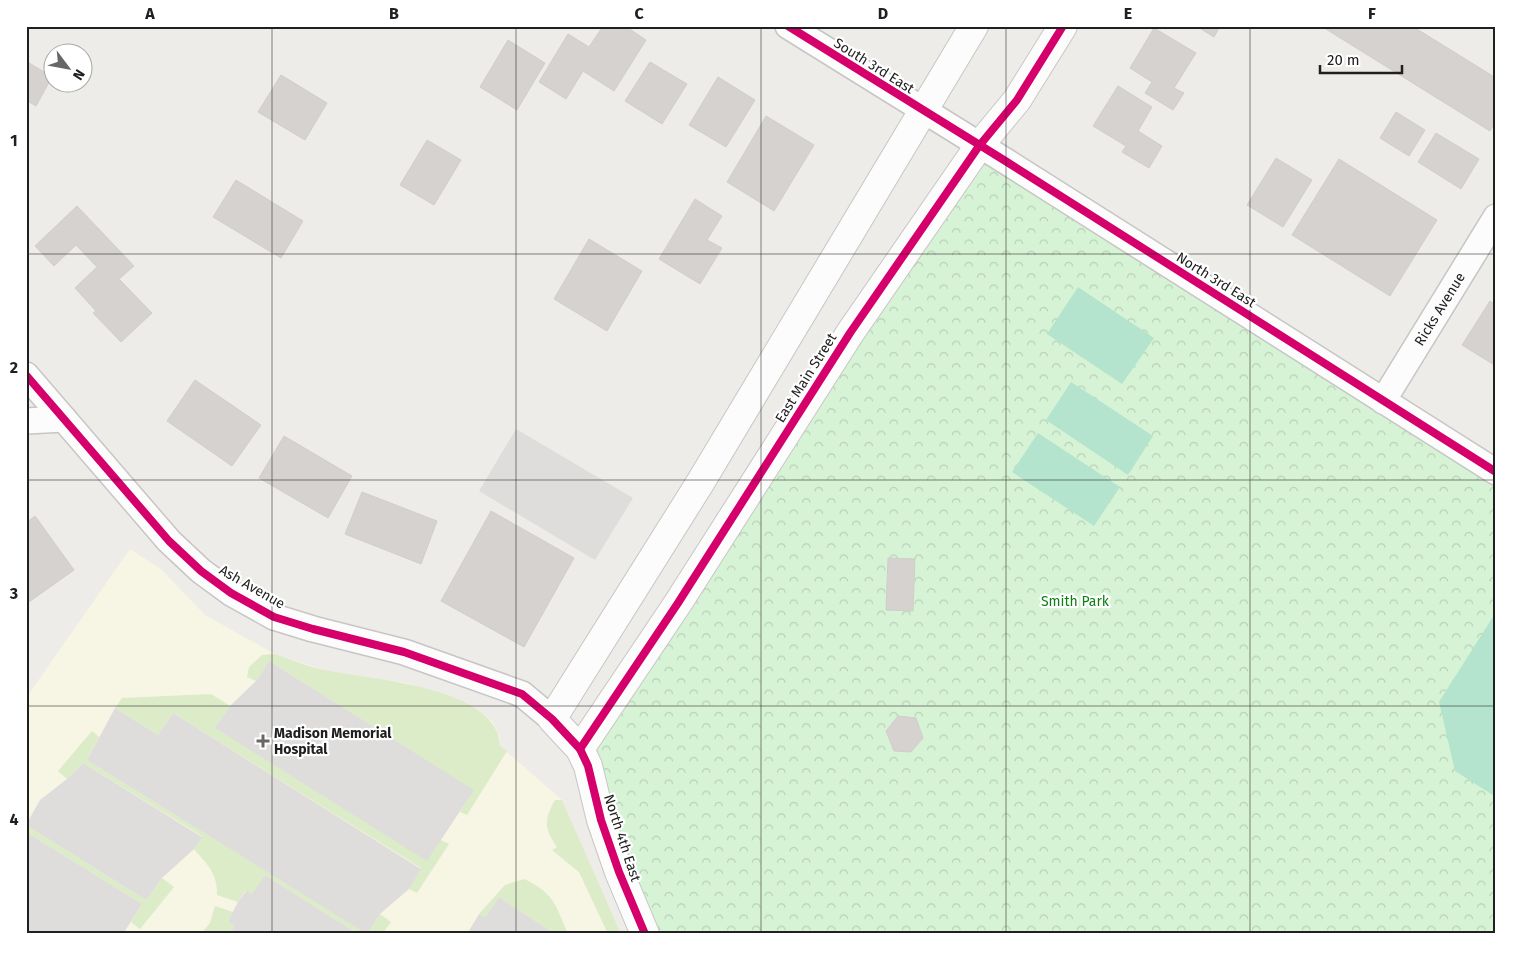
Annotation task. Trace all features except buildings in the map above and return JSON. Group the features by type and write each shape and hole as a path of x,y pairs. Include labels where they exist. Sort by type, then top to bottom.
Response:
{"street":[{"name":"South 3rd East","path":"788,26 922,111"},
{"path":"552,719 700,483 974,26"},
{"name":"East Main Street","path":"580,750 678,603 850,333 979,146 1017,100 1063,26"},
{"name":"North 3rd East","path":"922,111 1008,162 1496,472"},
{"name":"Ricks Avenue","path":"1383,401 1496,217"},
{"name":"Ash Avenue","path":"26,375 169,541 200,571 231,593 274,617 404,652 522,694 552,719 580,750"},
{"path":"26,421 64,420"},
{"name":"North 4th East","path":"580,750 588,766 601,820 619,872 645,934"}],"shaded area":[{"path":"516,429 633,498 595,560 479,491"},
{"name":"Madison Memorial Hospital","path":"130,549 161,569 205,615 275,654 327,671 407,683 454,698 480,711 493,722 500,737 500,746 562,800 621,934 26,934 26,698"},
{"path":"269,661 474,790 427,861 215,728 230,706 256,681"},
{"path":"115,708 158,735 173,713 421,869 409,889 380,914 367,934 87,760"},
{"path":"83,763 202,837 194,849 162,878 146,900 26,825 40,800 67,779"},
{"path":"26,832 142,904 123,934 33,934 26,930"},
{"path":"265,875 358,934 230,934 234,926 228,921 238,902 246,891 252,894"},
{"path":"499,897 555,934 467,934 479,914 485,917"}],"green space":[{"name":"Smith Park","path":"979,146 1496,471 1496,934 645,934 591,746"},
{"path":"1078,287 1154,338 1122,384 1047,334"},
{"path":"1071,382 1153,436 1128,475 1046,420"},
{"path":"1038,433 1120,487 1094,526 1012,472"},
{"path":"1496,612 1496,797 1455,771 1439,702"},
{"path":"275,654 323,670 402,683 457,699 479,711 494,726 500,746 507,751 467,815 460,812 473,790 269,661 256,681 247,677 249,667 262,655"},
{"path":"211,694 230,706 216,727 449,844 417,893 409,889 421,868 173,713 158,735 115,708 122,698"},
{"path":"92,731 99,737 87,760 367,933 380,914 391,922 382,934 358,934 265,875 252,895 245,891 238,902 217,895 214,875 194,849 202,836 83,763 67,779 58,771"},
{"path":"555,800 562,800 621,934 608,934 579,872 552,850 557,847 548,829 547,819"},
{"path":"26,825 146,900 162,878 174,887 140,929 131,922 142,904 26,832"},
{"path":"524,879 542,889 552,900 568,934 555,934 499,897 485,917 479,914 505,885"},
{"path":"215,906 233,912 228,921 234,926 230,934 201,934 210,923"}],"cycle path":[{"path":"788,26 1007,162 1496,472"},
{"path":"580,749 678,603 850,333 979,146 1017,100 1063,26"},
{"path":"26,375 169,541 201,571 231,593 274,617 404,652 522,694 552,719 580,749 588,766 601,820 619,872 645,934"}],"place":[{"name":"Madison Memorial Hospital","path":"263,741"}]}
